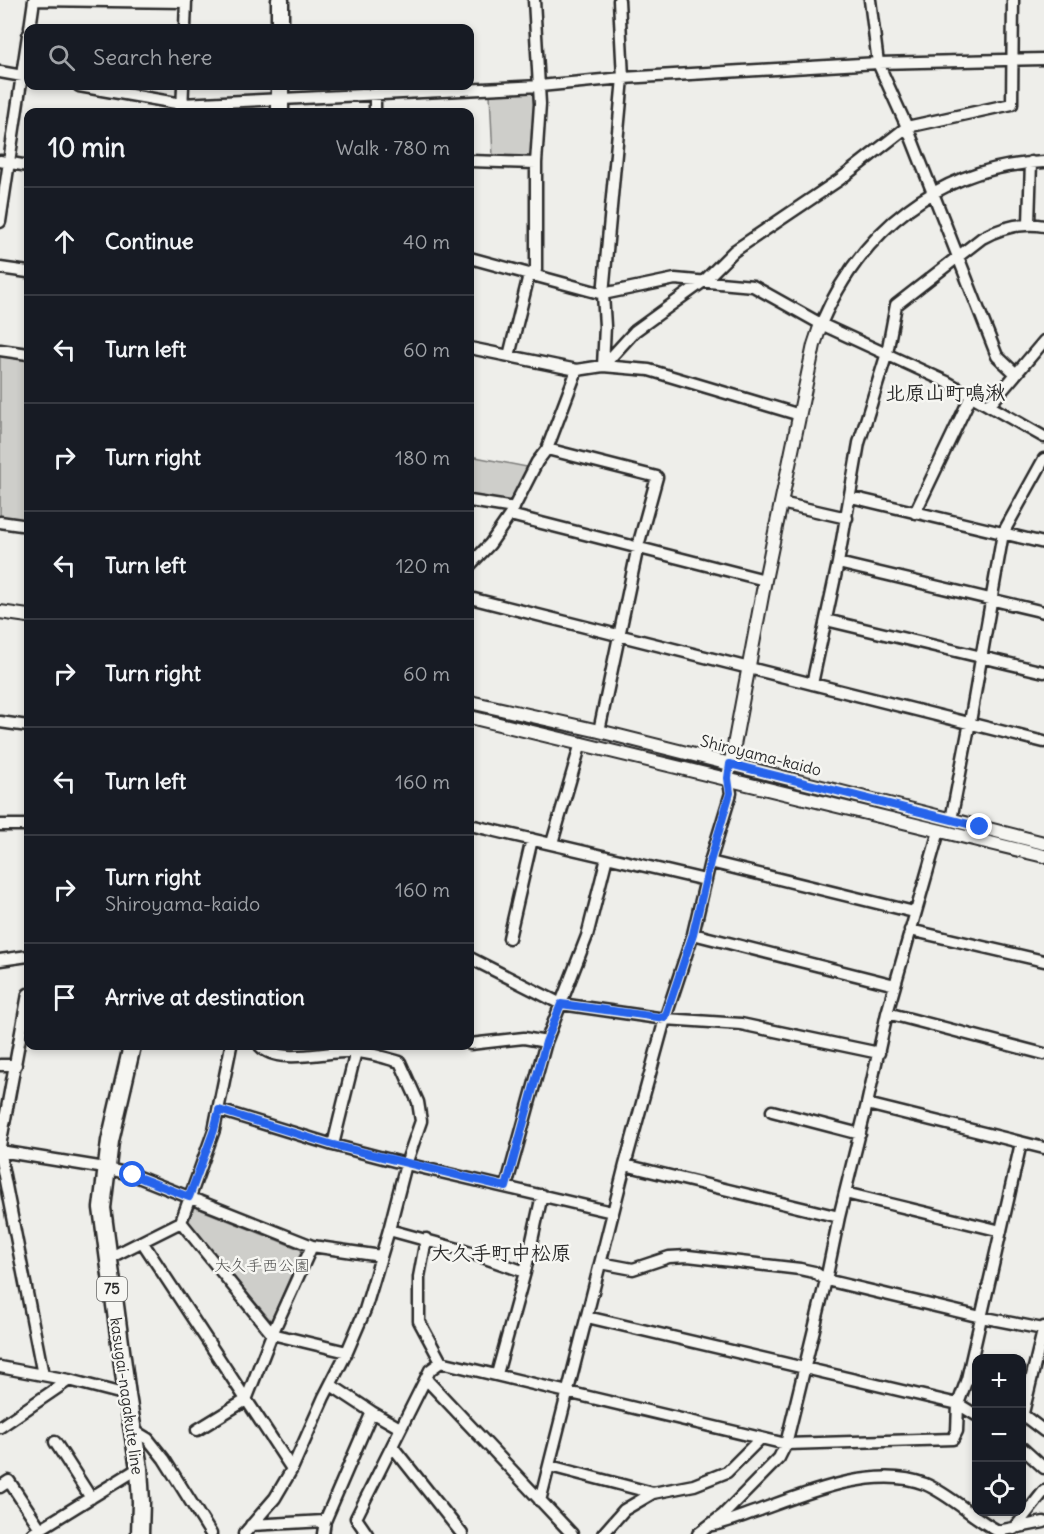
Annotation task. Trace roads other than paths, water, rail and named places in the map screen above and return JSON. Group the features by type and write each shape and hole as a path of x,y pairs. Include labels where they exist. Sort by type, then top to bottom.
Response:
{"main road":[{"path":"280,0 280,24"},
{"name":"kasugai-nagakute line","path":"131,1050 105,1168 102,1208 107,1259 139,1468 140,1534"}],"street":[{"path":"31,24 34,0 186,1 185,24"},
{"path":"509,356 529,275 536,270 536,162 540,86 534,0"},
{"path":"603,366 605,326 603,294 623,78 619,0"},
{"path":"870,0 878,63 906,127 997,356 1015,373"},
{"path":"603,366 635,332 704,280 734,251 839,180 906,127 1012,104 1013,0"},
{"path":"474,89 878,63 1044,58"},
{"path":"0,72 24,76"},
{"path":"0,222 4,162 24,80"},
{"path":"98,90 182,108 280,99 458,90"},
{"path":"182,108 183,90"},
{"path":"375,94 375,108"},
{"path":"4,162 24,165"},
{"path":"474,162 536,162"},
{"path":"1029,223 1031,162"},
{"path":"540,1501 612,1212 665,1018 693,934 705,880 730,793 728,778 730,764 765,580 814,345 821,324 844,278 862,252 894,220 914,204 975,174 1031,162 1044,162"},
{"path":"812,684 847,518 859,443 886,353 896,305 976,241 990,233 1029,223 1044,226"},
{"path":"474,259 603,294 675,279 753,286 821,324 886,353 971,396 1044,437"},
{"path":"0,268 24,271"},
{"path":"989,406 1044,341"},
{"path":"0,350 24,353"},
{"path":"474,351 577,370 603,366 649,370 800,415"},
{"path":"474,561 490,544 512,512 537,462 547,449 577,370"},
{"path":"915,513 971,396"},
{"path":"547,449 657,477 638,546 599,731"},
{"path":"951,820 1003,533 1044,459"},
{"path":"851,497 1044,543"},
{"path":"474,502 765,580"},
{"path":"781,503 847,518"},
{"path":"0,522 24,525"},
{"path":"838,563 1044,612"},
{"path":"474,599 1044,742"},
{"path":"0,612 24,615"},
{"path":"826,620 1044,672"},
{"name":"Shiroyama-kaido","path":"474,703 599,731 951,820 1044,840"},
{"name":"Shiroyama-kaido","path":"474,718 1044,856"},
{"path":"0,722 24,725"},
{"path":"552,843 581,743"},
{"path":"0,825 24,825"},
{"path":"474,826 705,880"},
{"path":"702,1530 723,1515 779,1458 786,1444 887,1013 939,831"},
{"path":"509,938 532,839"},
{"path":"506,1187 546,1042 587,936 607,857"},
{"path":"710,862 914,912"},
{"path":"910,930 1044,961"},
{"path":"693,934 895,985"},
{"path":"0,960 24,957"},
{"path":"474,962 561,1004 665,1018 741,1024 879,1053"},
{"path":"887,1013 1044,1054"},
{"path":"0,1146 24,1018"},
{"path":"474,1044 524,1038 546,1042"},
{"path":"107,1259 181,1222 214,1130 230,1050"},
{"path":"248,1530 275,1498 292,1468 365,1310 406,1164 421,1121 418,1102 400,1062 356,1052 289,1056 264,1050"},
{"path":"333,1145 356,1052"},
{"path":"0,1065 16,1065"},
{"path":"867,1104 1044,1148"},
{"path":"219,1110 333,1145 406,1164 612,1212"},
{"path":"772,1111 860,1134"},
{"path":"367,1534 356,1518 430,1370 441,1362 786,1444 953,1439 957,1431 958,1404 967,1379 1021,1143"},
{"path":"43,1375 0,1153 105,1168 133,1175 312,1246 381,1256"},
{"path":"625,1165 839,1217"},
{"path":"844,1193 1001,1231"},
{"path":"497,1374 525,1272 542,1195"},
{"path":"181,1222 272,1334 347,1352"},
{"path":"389,1230 426,1239 525,1272"},
{"path":"426,1239 419,1277 419,1321 441,1362"},
{"path":"143,1243 292,1468"},
{"path":"197,1430 246,1400 272,1334 312,1246"},
{"path":"601,1263 633,1269 669,1257 688,1256 800,1269 814,1272 826,1280 981,1317 1044,1328 1024,1408"},
{"path":"587,1317 958,1404 972,1413"},
{"path":"0,1367 69,1380 127,1395"},
{"path":"426,1379 572,1534"},
{"path":"0,1427 69,1380"},
{"path":"331,1385 400,1428"},
{"path":"323,1534 325,1521 372,1412"},
{"path":"1026,1419 1044,1431"},
{"path":"133,1430 148,1439 164,1459 211,1534"},
{"path":"603,1534 624,1510 653,1493 694,1485 727,1472 761,1438"},
{"path":"55,1442 91,1497"},
{"path":"392,1446 462,1534"},
{"path":"1026,1452 1044,1468"},
{"path":"549,1466 653,1493"},
{"path":"0,1487 9,1481 36,1531 139,1468"},
{"path":"702,1530 808,1493 860,1480 897,1478 913,1480 928,1486 971,1513 990,1531 1013,1529 1044,1522"},
{"path":"1013,1529 1044,1491"},
{"path":"248,1530 325,1521"}],"district":[{"name":"北原山町鳴湫","path":"945,393"},
{"name":"大久手町中松原","path":"501,1253"}],"park label":[{"name":"大久手西公園","path":"262,1265"}]}
